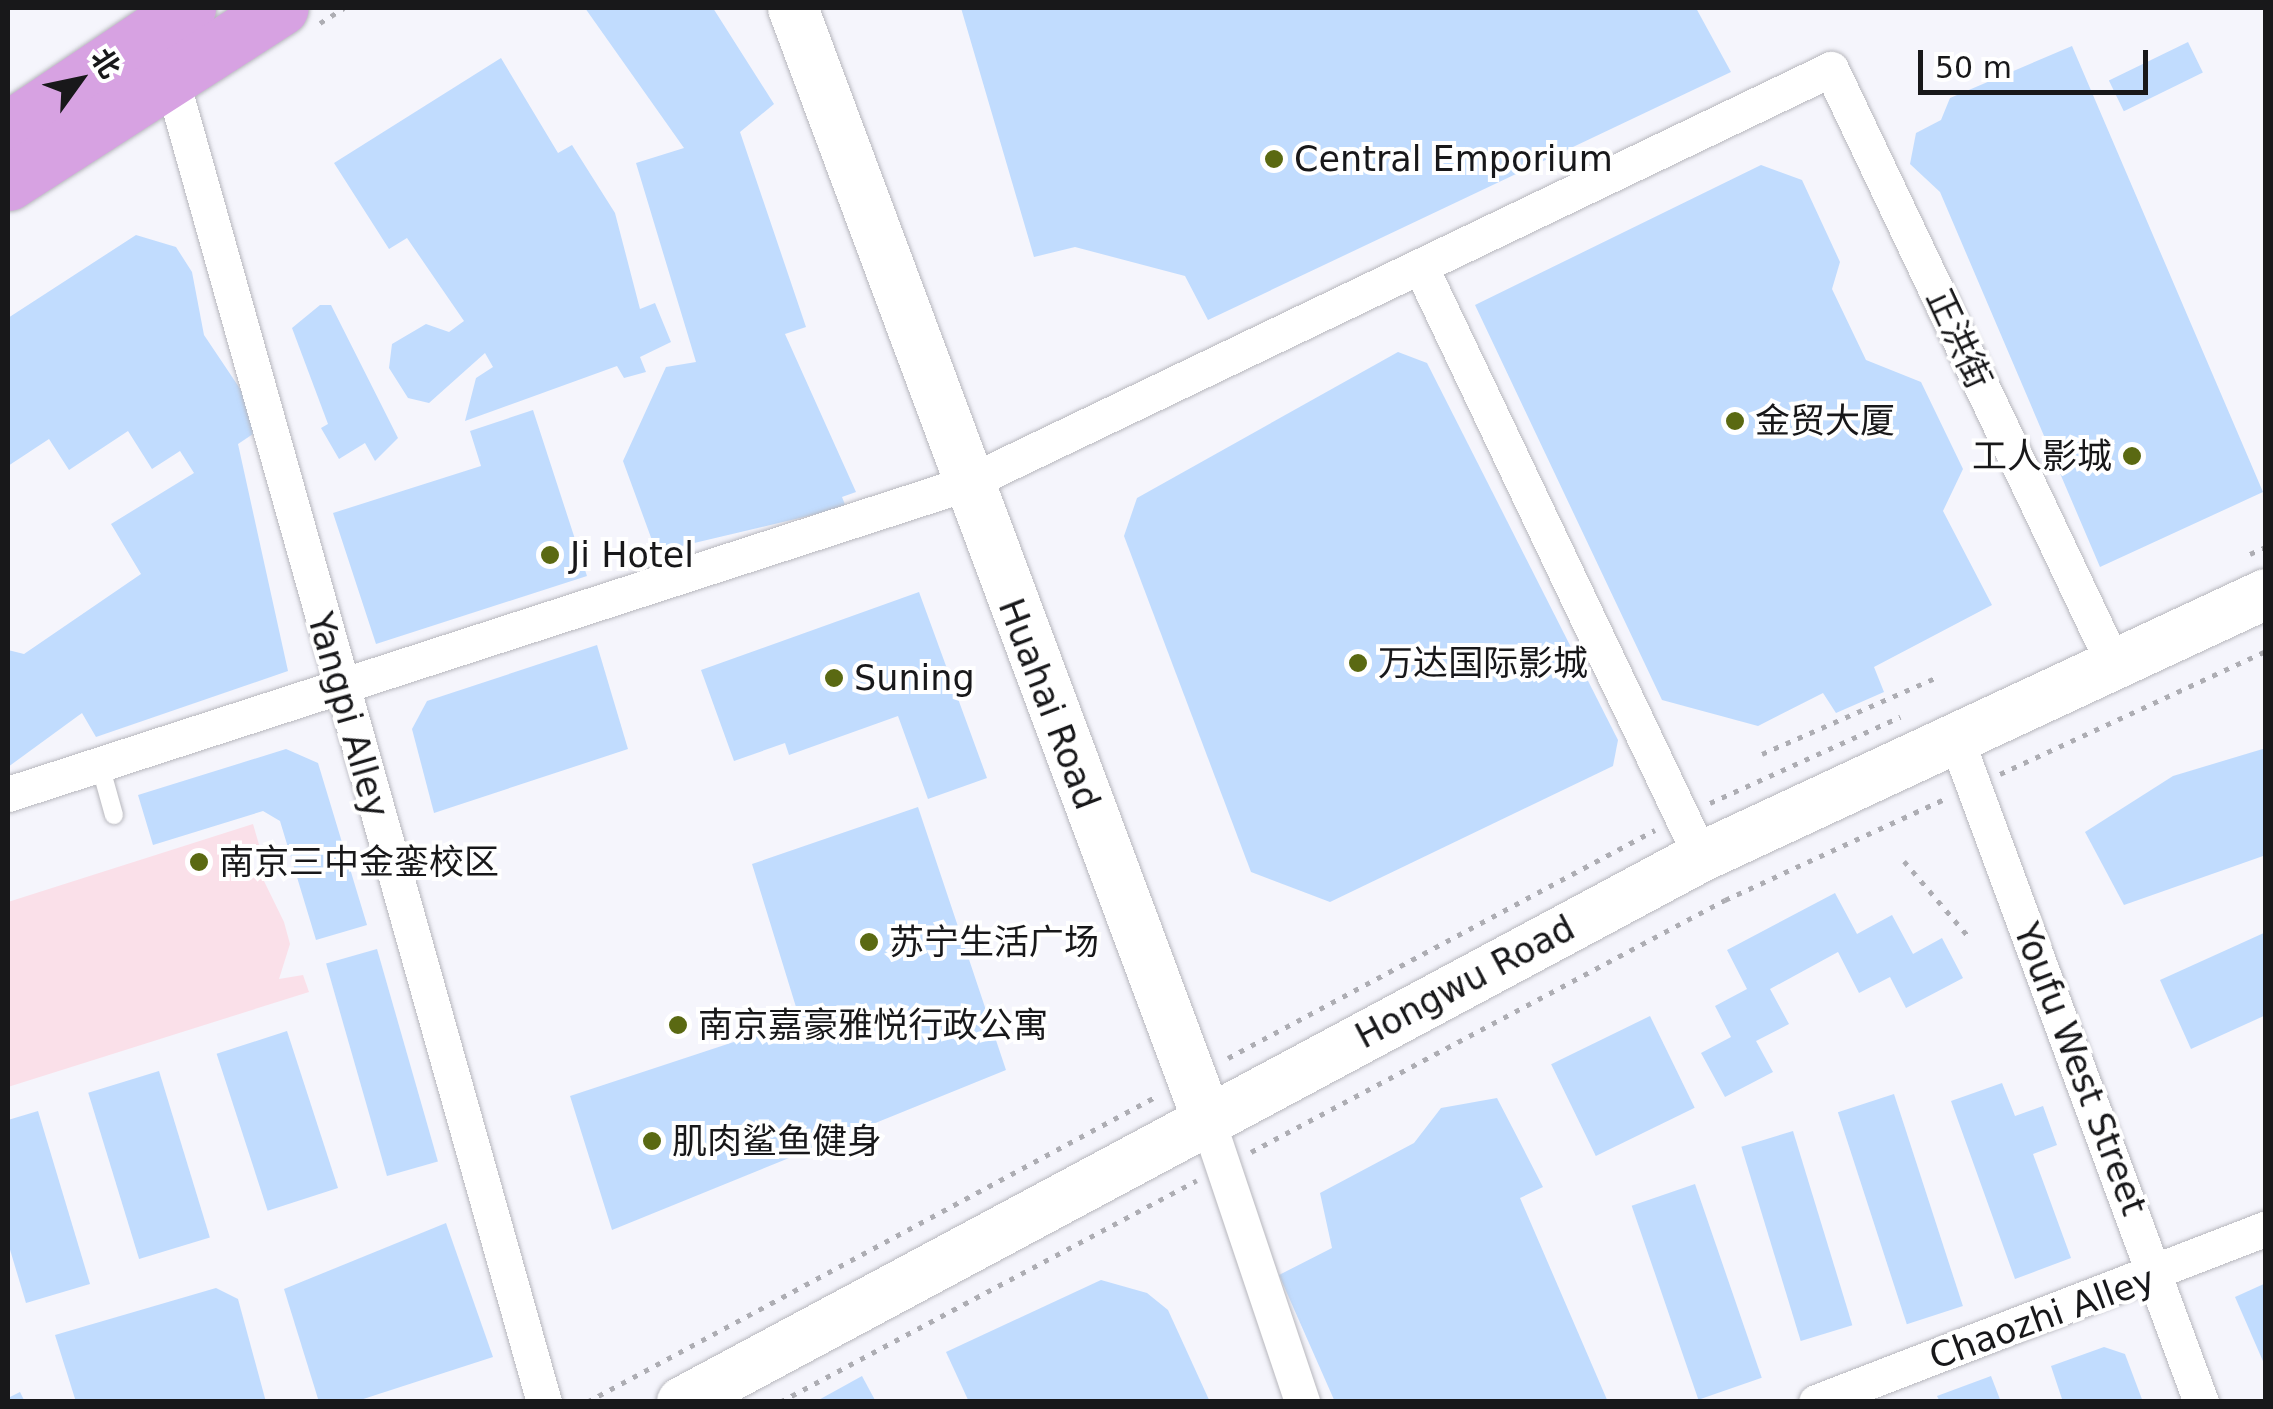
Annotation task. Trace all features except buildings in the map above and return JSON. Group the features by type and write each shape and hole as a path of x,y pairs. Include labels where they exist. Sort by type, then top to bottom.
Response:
{"main road":[{"path":"8,129 172,36 279,8"},
{"name":"Huahai Road","path":"793,8 966,484 1207,1120"},
{"name":"Hongwu Road","path":"682,1402 1701,857 2266,594"}],"street":[{"name":"Yangpi Alley","path":"172,36 340,692 544,1402"},
{"name":"正洪街","path":"1423,272 1831,69 2113,663"},
{"path":"8,794 340,692 966,484 1423,272 1701,857"},
{"name":"Youfu West Street","path":"1956,736 2202,1402"},
{"name":"Huahai Road","path":"1207,1120 1302,1402"},
{"name":"Chaozhi Alley","path":"1816,1402 2157,1276 2266,1228"}],"lane":[{"path":"8,183 172,36"},
{"path":"100,765 114,815"}],"path":[{"path":"1245,1155 1725,900 2266,651"},
{"path":"1762,754 1937,676"},
{"path":"1904,861 1968,936"},
{"path":"780,1402 1216,1170"}],"shaded area":[{"path":"253,824 260,848 235,857 263,879 284,922 290,944 279,979 303,975 309,992 8,1087 8,902"}],"place":[{"name":"Central Emporium","path":"1274,159"},
{"name":"金贸大厦","path":"1735,421"},
{"name":"工人影城","path":"2132,456"},
{"name":"Ji Hotel","path":"550,555"},
{"name":"万达国际影城","path":"1358,663"},
{"name":"Suning","path":"834,678"},
{"name":"南京三中金銮校区","path":"199,862"},
{"name":"苏宁生活广场","path":"869,942"},
{"name":"南京嘉豪雅悦行政公寓","path":"678,1025"},
{"name":"肌肉鲨鱼健身","path":"652,1141"}]}
